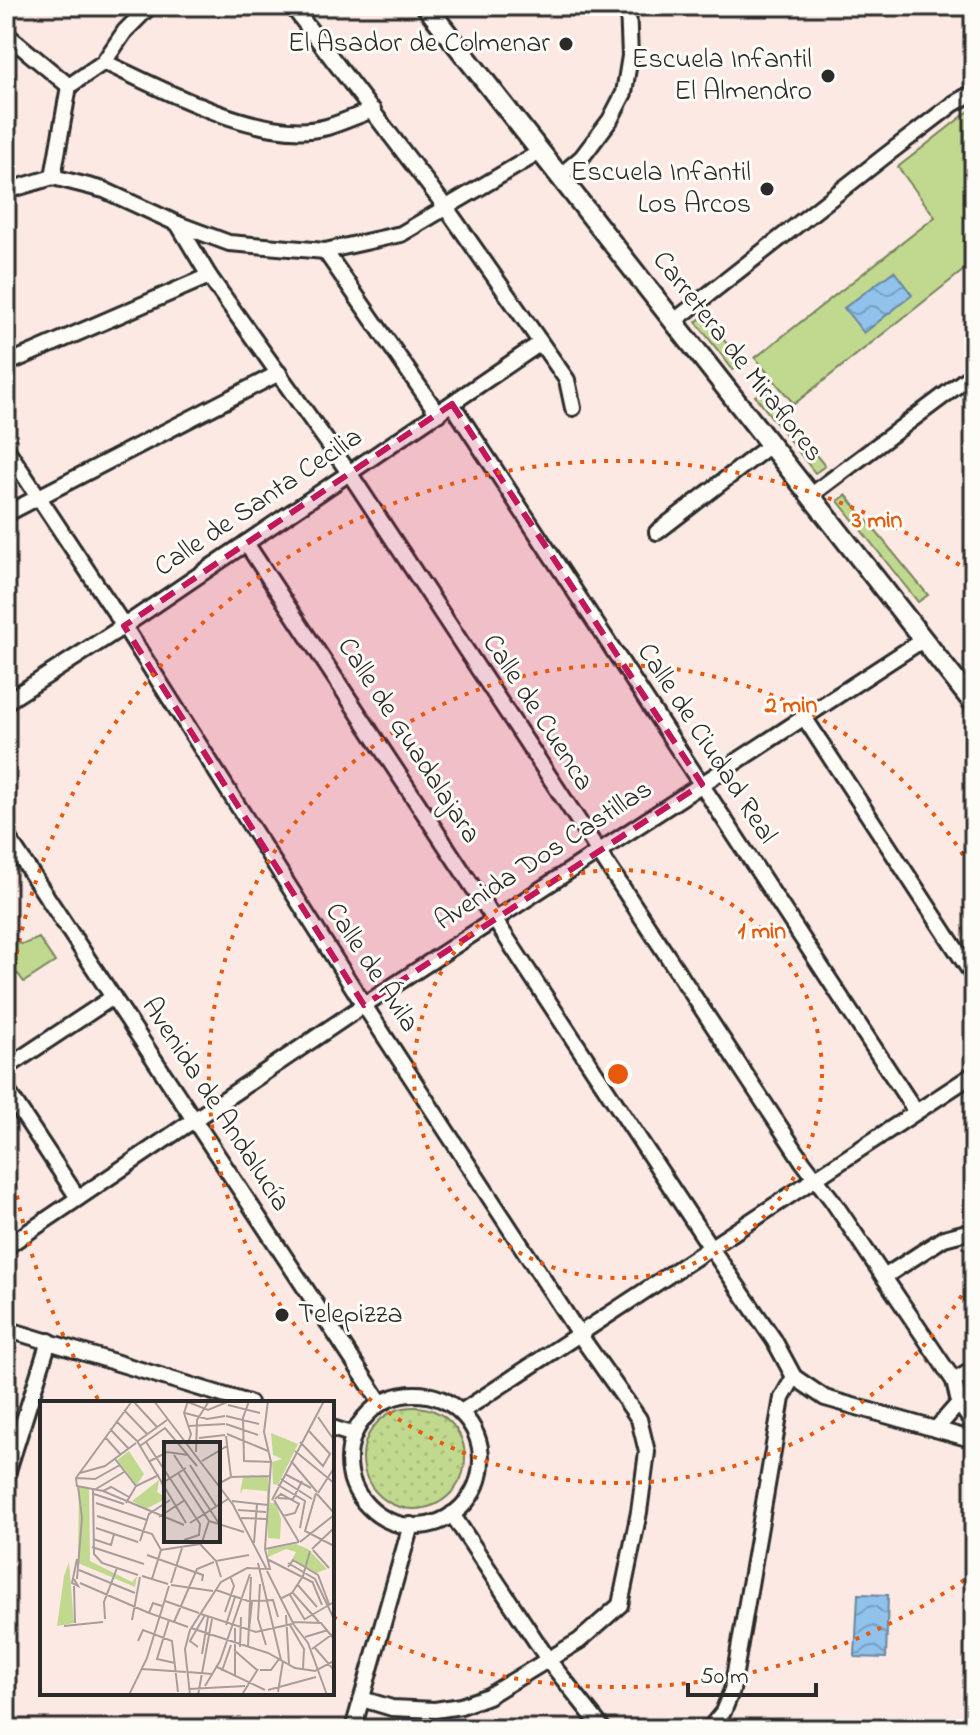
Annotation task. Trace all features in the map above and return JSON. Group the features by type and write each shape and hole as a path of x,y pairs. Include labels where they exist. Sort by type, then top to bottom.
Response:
{"main road":[{"name":"Carretera de Miraflores","path":"432,8 533,156 560,176 974,704"}],"street":[{"path":"53,177 69,86 104,62 125,31 150,6"},
{"path":"292,6 447,209 567,380 573,408"},
{"path":"560,176 582,157 610,120 624,93 630,56 628,6"},
{"path":"6,34 69,86"},
{"path":"104,62 212,111 272,129 324,128 373,110"},
{"path":"673,322 896,147 974,92"},
{"path":"6,191 53,177 104,190 178,224 229,243 283,250 325,251 401,234 533,156"},
{"name":"Calle de Cuenca","path":"178,224 209,276 350,474 815,1179 954,1381"},
{"path":"325,251 438,414"},
{"path":"6,364 209,276"},
{"name":"Calle de Santa Cecilia","path":"6,702 124,626 539,344"},
{"path":"6,514 279,373"},
{"path":"810,496 974,373"},
{"name":"Calle de Ciudad Real","path":"452,404 916,1112"},
{"path":"657,532 770,445"},
{"name":"Calle de Ávila","path":"6,448 124,626 364,1005 579,1334 639,1419 647,1452 639,1512 620,1605 579,1641 549,1661 488,1696 461,1706 435,1710 392,1708 362,1699"},
{"name":"Calle de Guadalajara","path":"246,543 774,1340 794,1377"},
{"name":"Avenida Dos Castillas","path":"6,1247 364,1005 924,639"},
{"path":"804,717 974,977"},
{"name":"Avenida de Andalucía","path":"6,835 381,1403"},
{"path":"6,1068 113,997"},
{"path":"461,1412 974,1074"},
{"path":"6,1089 78,1198"},
{"path":"884,1277 944,1238 963,1233"},
{"path":"6,1329 243,1401"},
{"path":"6,1477 49,1341"},
{"path":"974,1369 954,1381 959,1403 974,1425"},
{"path":"709,1729 723,1712 732,1690 782,1398 794,1377 825,1398 974,1440"},
{"path":"402,1395 428,1395 451,1404 461,1412 480,1446 480,1472 470,1496 452,1514 426,1525 391,1521 372,1510 357,1492 349,1458 354,1435 365,1417 381,1403 402,1395"},
{"path":"936,1429 959,1403"},
{"path":"334,1429 354,1435"},
{"path":"452,1514 549,1661 603,1729"},
{"path":"353,1729 411,1525"}],"highlighted area":[{"path":"452,404 702,784 364,1005 124,626"}],"green space":[{"path":"974,107 974,262 794,404 755,358 935,217 898,167"},
{"path":"705,315 742,364 733,370 696,322"},
{"path":"764,390 825,466 815,473 755,396"},
{"path":"846,495 928,595 918,602 838,501"},
{"path":"39,938 55,962 24,982 18,974 14,976 10,970 6,972 6,942 24,944"},
{"path":"414,1407 433,1411 450,1422 461,1439 465,1458 461,1477 450,1494 433,1505 414,1509 395,1505 378,1494 367,1477 363,1458 367,1439 378,1422 395,1411"}],"water":[{"path":"894,271 912,295 864,333 844,308"},
{"path":"858,1594 888,1595 886,1658 855,1657"}],"place":[{"name":"El Asador de Colmenar","path":"566,44"},
{"name":"Escuela Infantil El Almendro","path":"828,76"},
{"name":"Escuela Infantil Los Arcos","path":"767,189"},
{"name":"Telepizza","path":"282,1315"}]}
